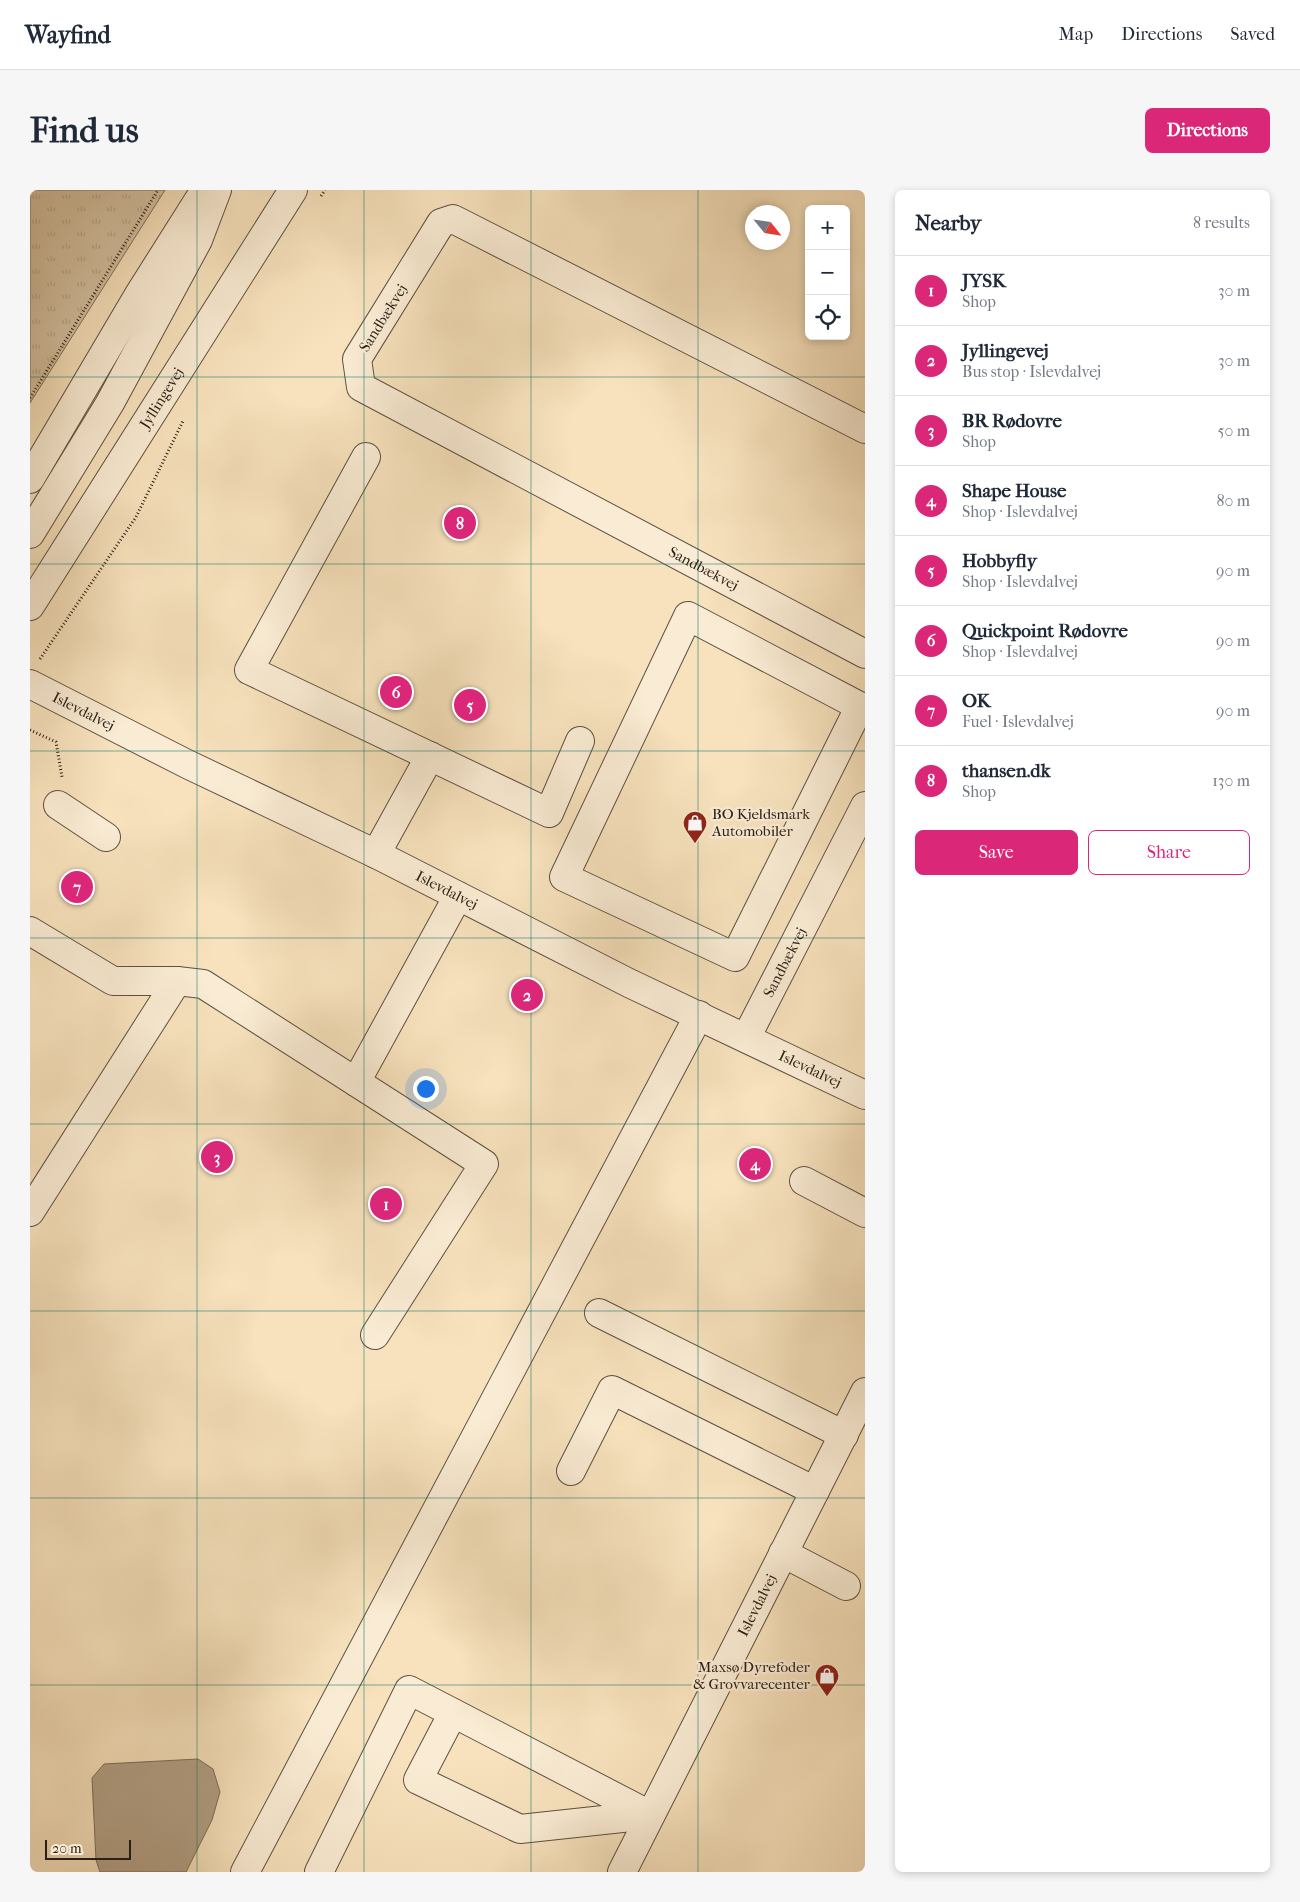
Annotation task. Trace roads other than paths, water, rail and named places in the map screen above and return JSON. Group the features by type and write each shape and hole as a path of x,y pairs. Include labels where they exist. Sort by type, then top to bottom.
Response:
{"street":[{"path":"30,479 138,296 205,190"},
{"path":"30,534 114,394 198,240 217,190"},
{"name":"Jyllingevej","path":"30,606 293,190"},
{"name":"Sandbækvej","path":"865,429 453,219 441,223 357,359 362,387 865,654"},
{"path":"366,457 249,670 549,814 580,741"},
{"path":"688,616 862,708 735,957 564,878 688,616"},
{"name":"Islevdalvej","path":"33,675 187,764 376,854 699,1016 865,1095"},
{"path":"376,854 430,756"},
{"path":"58,805 106,837"},
{"name":"Sandbækvej","path":"746,1038 865,806"},
{"path":"356,1082 458,896"},
{"path":"30,931 113,981 177,981 203,984 484,1164 375,1335"},
{"path":"32,1206 177,981"},
{"path":"245,1872 699,1016"},
{"path":"804,1181 865,1213"},
{"path":"599,1313 844,1435"},
{"path":"571,1471 612,1390 815,1491"},
{"name":"Islevdalvej","path":"622,1872 865,1392"},
{"path":"783,1553 846,1586"},
{"path":"319,1872 409,1690 650,1815"},
{"path":"452,1713 418,1780 520,1829 650,1815"}],"place":[{"name":"thansen.dk","path":"460,523"},
{"name":"Quickpoint Rødovre","path":"396,692"},
{"name":"Hobbyfly","path":"470,705"},
{"name":"BO Kjeldsmark Automobiler","path":"695,844"},
{"name":"OK","path":"77,887"},
{"name":"Jyllingevej","path":"527,995"},
{"name":"BR Rødovre","path":"217,1157"},
{"name":"Shape House","path":"755,1164"},
{"name":"JYSK","path":"386,1204"},
{"name":"Maxsø Dyrefoder & Grovvarecenter","path":"827,1697"}]}
